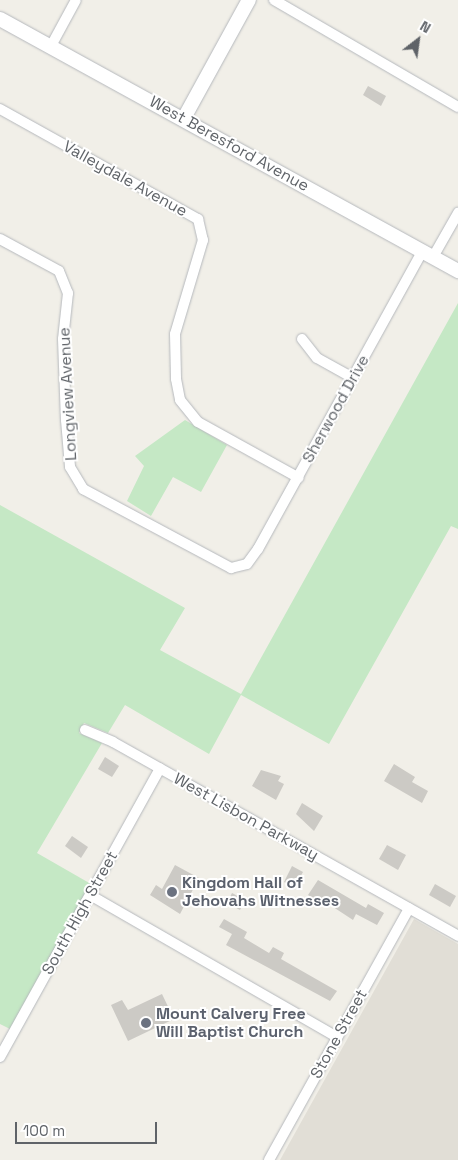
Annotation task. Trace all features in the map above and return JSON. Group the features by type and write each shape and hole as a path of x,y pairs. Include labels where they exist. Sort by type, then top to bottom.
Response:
{"street":[{"path":"51,46 76,0"},
{"path":"184,118 249,0"},
{"path":"274,0 458,107"},
{"name":"West Beresford Avenue","path":"0,19 184,118 458,271"},
{"name":"Valleydale Avenue","path":"0,109 198,219 203,240 175,334 176,379 180,400 198,422 299,478"},
{"path":"428,255 458,213"},
{"name":"Longview Avenue","path":"0,239 59,271 68,293 63,340 66,420 70,467 83,489 232,568 246,564"},
{"name":"Sherwood Drive","path":"246,564 299,478 353,378 428,255"},
{"path":"302,339 317,358 353,378"},
{"name":"West Lisbon Parkway","path":"85,730 160,768 458,936"},
{"name":"South High Street","path":"0,1057 160,768"},
{"path":"90,895 337,1037"},
{"name":"Stone Street","path":"268,1160 409,908"}],"shaded area":[{"path":"414,919 458,944 458,1160 280,1160"}],"green space":[{"path":"458,303 458,529 451,526 329,744 241,695 209,754 125,705 108,733 84,723 79,733 102,743 37,853 91,884 10,1029 0,1024 0,505 185,608 160,650 241,694"},
{"path":"185,420 227,445 201,492 173,477 151,516 127,501 144,466 135,456"}],"building":[{"path":"368,86 386,96 381,106 363,95"},
{"path":"105,757 119,766 112,777 98,769"},
{"path":"394,764 415,777 412,782 428,791 422,803 384,781"},
{"path":"261,770 281,776 278,781 284,784 276,800 252,786"},
{"path":"302,803 323,816 314,831 296,814"},
{"path":"72,836 88,847 81,858 65,846"},
{"path":"387,845 406,855 398,870 379,859"},
{"name":"Kingdom Hall of Jehovahs Witnesses","path":"175,865 199,878 180,914 150,895 156,885 162,889"},
{"path":"292,866 303,872 294,888 284,882"},
{"path":"318,880 366,908 368,904 384,913 377,925 356,914 353,920 321,899 319,902 308,895"},
{"path":"435,884 456,896 450,907 429,895"},
{"path":"232,893 245,900 240,910 227,903"},
{"path":"224,919 247,932 244,938 269,953 273,947 284,953 281,959 337,991 330,1001 226,945 232,934 219,927"},
{"path":"162,994 174,1019 128,1041 111,1005 122,1000 128,1010"}],"place":[{"name":"Kingdom Hall of Jehovahs Witnesses","path":"172,892"},
{"name":"Mount Calvery Free Will Baptist Church","path":"146,1023"}]}
